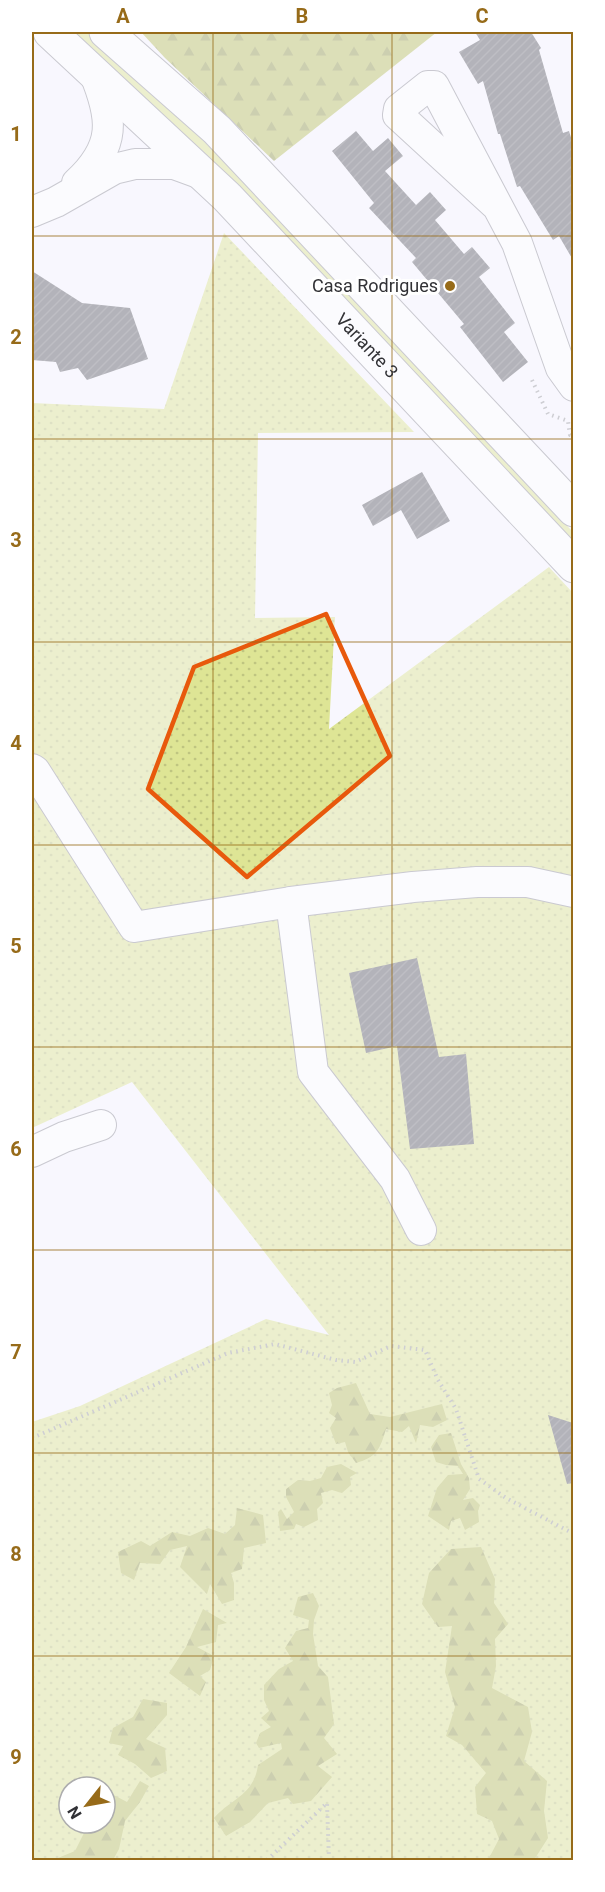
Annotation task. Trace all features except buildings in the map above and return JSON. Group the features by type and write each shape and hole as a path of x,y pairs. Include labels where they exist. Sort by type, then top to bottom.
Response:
{"main road":[{"name":"Variante 3","path":"50,32 227,197 573,566"},
{"name":"Variante 3","path":"106,32 217,130 573,510"}],"street":[{"path":"44,207 85,176 101,156 107,139 109,119 106,100 94,72"},
{"path":"44,207 114,169 135,164 174,164 204,175"},
{"path":"496,205 517,243 561,368 573,386"},
{"path":"32,769 134,927 291,902 413,887 477,882 528,882 573,892"},
{"path":"291,902 313,1072 395,1179 421,1230"},
{"path":"32,1152 64,1137 101,1125"}],"path":[{"path":"532,380 548,414 568,421 570,435 573,436"},
{"path":"32,1438 228,1353 275,1344 336,1360 355,1362 391,1346 424,1350 438,1380 456,1409 479,1479 506,1498 573,1534"},
{"path":"267,1860 327,1803 329,1860"}],"highlighted area":[{"path":"326,614 390,756 247,877 148,789 194,667"}],"green space":[{"path":"69,32 87,32 118,57 241,176 573,532 573,548"},
{"path":"141,32 437,32 274,161 165,58"},
{"path":"224,233 414,432 258,433 255,618 335,617 329,729 549,567 573,593 573,1860 32,1860 32,1422 80,1406 266,1319 329,1335 132,1082 32,1128 32,403 164,409"},
{"path":"356,1383 370,1414 390,1417 442,1404 447,1420 433,1427 420,1425 416,1443 409,1426 402,1432 386,1429 377,1451 369,1458 356,1463 348,1452 345,1442 336,1444 330,1428 336,1418 329,1413 332,1405 329,1393 337,1388"},
{"path":"451,1433 461,1464 469,1478 470,1489 463,1500 473,1498 480,1505 479,1522 465,1530 460,1518 451,1521 449,1530 428,1516 437,1488 448,1475 463,1474 458,1466 436,1462 431,1447 439,1435"},
{"path":"341,1464 357,1473 350,1477 351,1485 342,1493 332,1490 321,1493 323,1503 317,1509 318,1520 304,1527 296,1524 294,1529 280,1531 278,1512 281,1509 287,1519 294,1512 286,1497 286,1489 298,1480 310,1481 321,1478 327,1467"},
{"path":"237,1508 263,1515 266,1543 244,1548 242,1569 231,1573 234,1583 234,1600 222,1604 210,1584 207,1594 180,1567 187,1546 170,1550 160,1564 140,1563 134,1580 121,1573 118,1552 141,1541 150,1546 172,1532 190,1536 208,1528 225,1534 235,1525"},
{"path":"481,1547 495,1579 494,1603 508,1624 495,1639 496,1666 492,1688 528,1707 532,1732 524,1761 547,1781 544,1811 548,1838 534,1860 488,1860 499,1839 492,1821 477,1814 475,1787 486,1773 462,1745 446,1736 455,1707 445,1672 452,1626 438,1627 422,1604 429,1573 451,1549"},
{"path":"313,1593 319,1606 314,1620 313,1634 318,1666 328,1677 334,1724 324,1738 337,1754 318,1766 332,1777 311,1801 293,1804 288,1798 268,1803 250,1822 226,1836 214,1818 247,1790 256,1775 258,1765 282,1749 281,1743 259,1748 256,1743 260,1733 271,1727 261,1718 269,1711 264,1700 264,1685 279,1669 293,1661 285,1648 296,1631 308,1628 309,1620 293,1615 298,1597"},
{"path":"203,1609 227,1623 218,1625 216,1642 197,1647 214,1656 210,1670 200,1676 206,1682 200,1696 169,1673 186,1647"},
{"path":"143,1699 167,1703 167,1715 146,1739 165,1748 167,1771 151,1778 135,1764 118,1755 123,1746 109,1743 113,1728 133,1717"},
{"path":"140,1781 149,1786 125,1821 119,1849 113,1860 53,1860 75,1851 83,1835 117,1835 117,1797 127,1802"}],"place":[{"name":"Casa Rodrigues","path":"450,286"}]}
